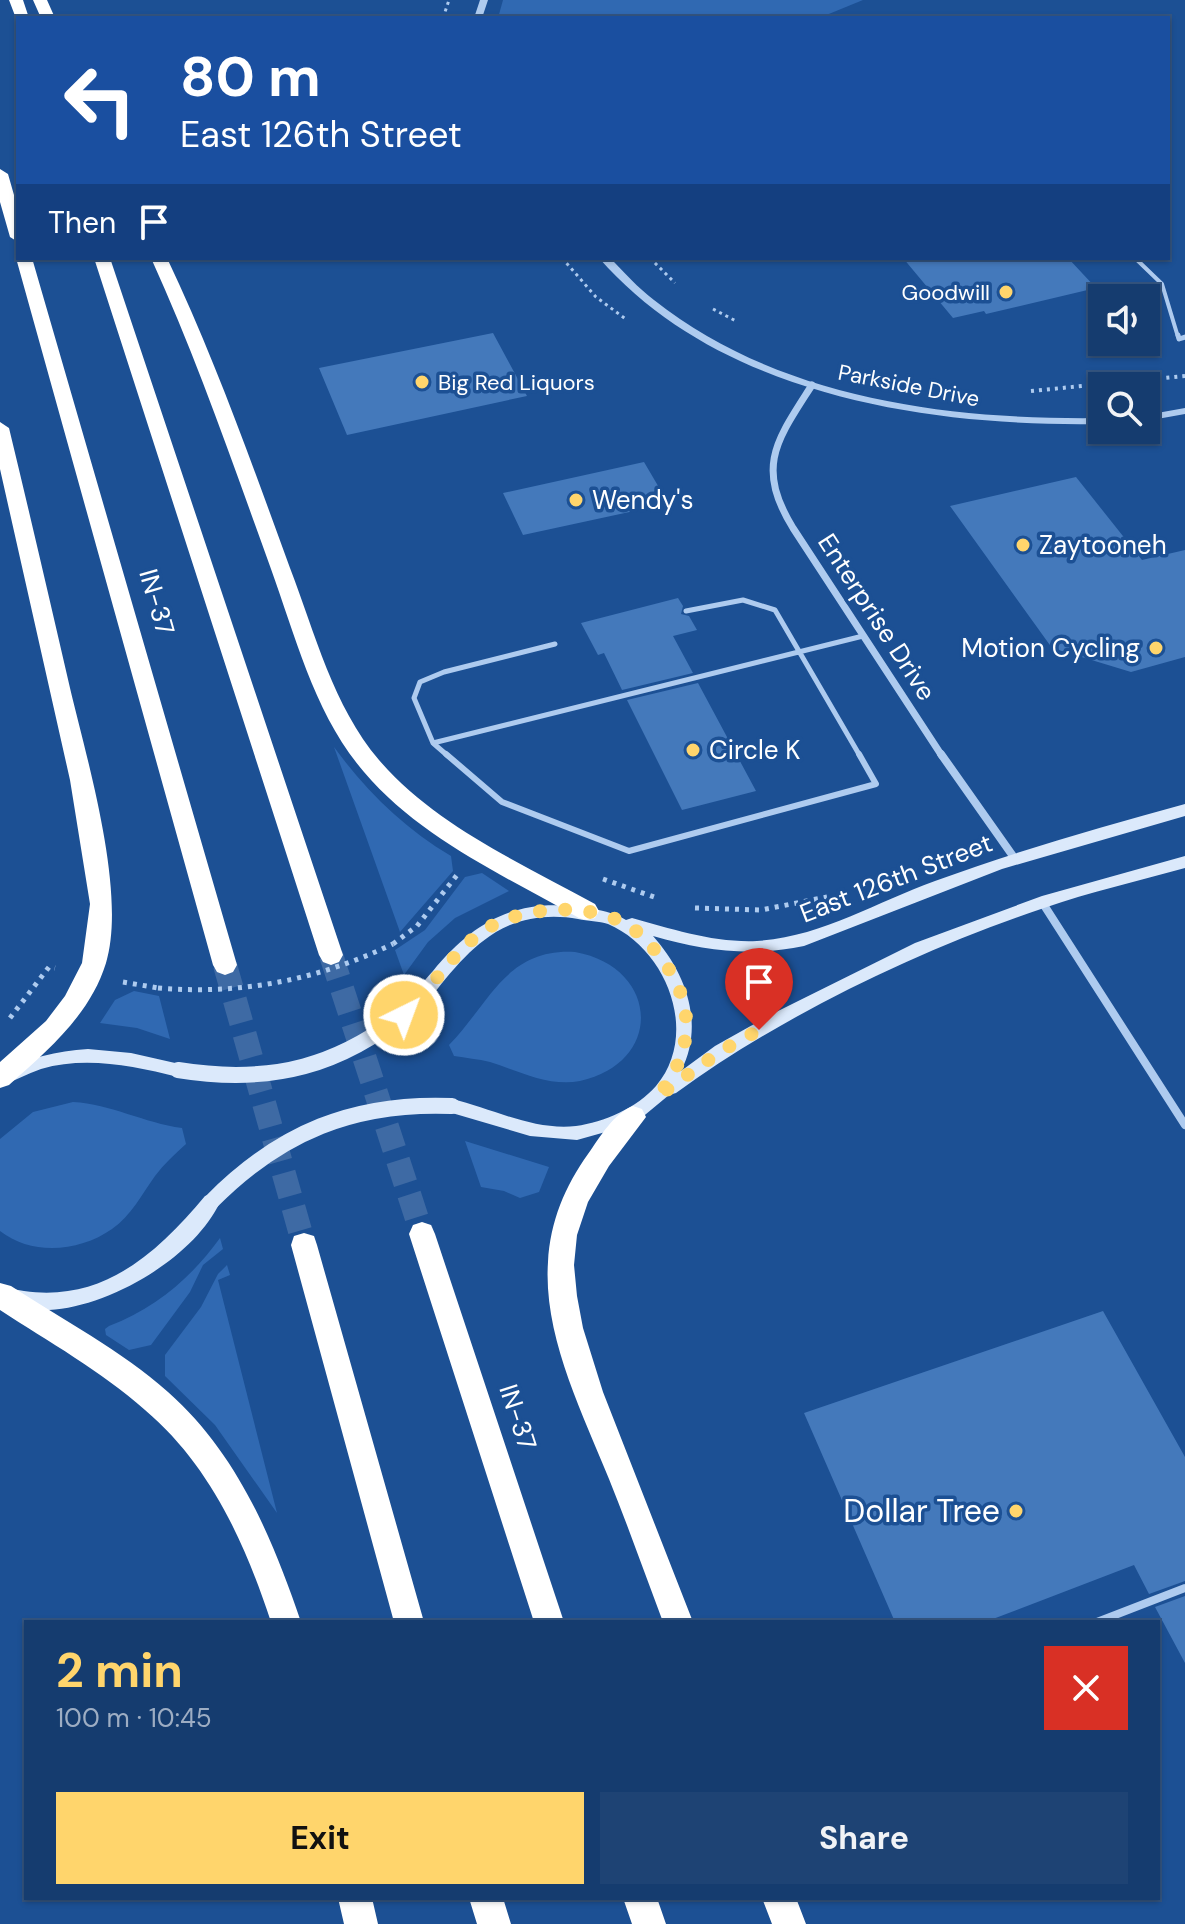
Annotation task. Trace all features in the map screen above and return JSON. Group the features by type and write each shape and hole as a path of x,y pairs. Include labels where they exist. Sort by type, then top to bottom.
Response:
{"highway":[{"path":"0,174 16,230"},
{"name":"IN-37","path":"25,260 225,965"},
{"name":"IN-37","path":"103,260 331,955"},
{"path":"160,260 194,333 338,719 366,759 397,791 451,834 587,911"},
{"path":"0,428 81,780 102,904 94,963 74,1003 55,1028 0,1078"},
{"path":"633,1117 597,1158 573,1204 562,1251 563,1293 585,1379 677,1620"},
{"name":"IN-37","path":"422,1234 548,1620"},
{"path":"304,1245 408,1620"},
{"path":"1,1295 131,1381 179,1423 223,1479 246,1516 268,1564 285,1620"},
{"path":"355,1900 361,1924"},
{"path":"487,1900 494,1924"},
{"path":"641,1900 649,1924"},
{"path":"780,1900 789,1924"}],"main road":[{"name":"East 126th Street","path":"0,1078 32,1064 65,1056 120,1056 178,1070 241,1077 304,1065 355,1045 384,1029 415,1005 453,959 492,926 524,914 587,911 707,944 771,946 839,929 933,887 1015,859 1185,810"},
{"path":"1,1295 38,1304 101,1290 137,1272 165,1253 211,1202 257,1158 317,1127 390,1107 419,1104 452,1106 556,1133 590,1131 633,1117 721,1051 816,999 921,948 1042,902 1185,862"},
{"path":"622,921 663,959 685,1006 686,1031 680,1061 657,1097"}],"street":[{"name":"Parkside Drive","path":"606,260 629,288 678,323 752,362 812,385 853,398 965,418 1088,422"},
{"name":"Enterprise Drive","path":"812,385 781,434 772,461 773,487 787,515 863,636 1015,859"},
{"path":"1160,415 1185,411"},
{"path":"1042,902 1185,1125"}],"lane":[{"path":"1137,260 1162,284 1182,338"},
{"path":"555,644 444,672 420,682 414,698 433,743 502,802 629,851 876,784 775,610 761,600 737,599 686,611"},
{"path":"433,743 863,636"},
{"path":"1102,1620 1185,1588"}],"path":[{"path":"652,260 687,291"},
{"path":"711,308 737,321"},
{"path":"1029,391 1185,376"},
{"path":"158,988 221,993 288,984 344,968 393,944 417,926 465,865 481,850"},
{"path":"595,877 666,901"},
{"path":"681,904 726,912 772,911 831,896"}],"shaded area":[{"path":"503,0 863,0 824,16 499,16"},
{"path":"334,747 387,808 451,856 453,871 400,932"},
{"path":"482,873 509,891 455,918 428,942 404,975 395,950 425,930 465,877"},
{"path":"575,952 603,961 623,976 636,994 641,1015 638,1036 627,1055 608,1071 568,1082 546,1080 490,1062 454,1056 449,1045 502,981 532,959 551,953"},
{"path":"134,991 159,996 170,1039 137,1028 100,1023 115,1000"},
{"path":"73,1102 101,1106 182,1128 186,1144 162,1167 131,1211 112,1229 85,1243 70,1246 56,1248 26,1244 0,1231 0,1139 33,1112"},
{"path":"465,1141 549,1167 539,1192 520,1198 481,1187"},
{"path":"220,1238 223,1249 203,1265 190,1292 151,1345 129,1350 106,1335 105,1329 109,1326 157,1301 185,1279"},
{"path":"227,1265 230,1275 218,1280 277,1513 215,1425 165,1376 165,1355 201,1307 218,1274"}],"building":[{"name":"Goodwill","path":"905,260 1070,260 1092,284 1088,284 1088,290 986,314 984,311 953,318"},
{"name":"Big Red Liquors","path":"493,333 527,396 347,435 319,368"},
{"name":"Wendy's","path":"644,462 664,496 630,503 634,511 523,535 503,493"},
{"path":"1076,477 1142,560 1185,550 1185,657 1131,672 1052,648 950,506"},
{"path":"678,598 683,606 681,614 689,616 697,630 673,636 693,673 622,690 604,653 598,655 581,623"},
{"name":"Circle K","path":"698,683 756,791 682,810 627,700"},
{"name":"Dollar Tree","path":"1103,1311 1185,1457 1185,1581 1149,1594 1134,1565 990,1620 894,1620 804,1413"},
{"path":"1185,1596 1185,1663 1155,1607"}],"tunnel":[{"path":"331,955 422,1234"},
{"path":"225,965 304,1245"}],"place":[{"name":"Goodwill","path":"1006,292"},
{"name":"Big Red Liquors","path":"422,382"},
{"name":"Wendy's","path":"576,500"},
{"name":"Zaytooneh","path":"1023,545"},
{"name":"Motion Cycling","path":"1156,648"},
{"name":"Circle K","path":"693,750"},
{"name":"Dollar Tree","path":"1016,1511"}],"route":[{"path":"404,1015 453,959 492,926 524,914 571,910 622,921 649,943 674,977 685,1006 685,1041 680,1061 657,1097 721,1051 759,1030"}]}
